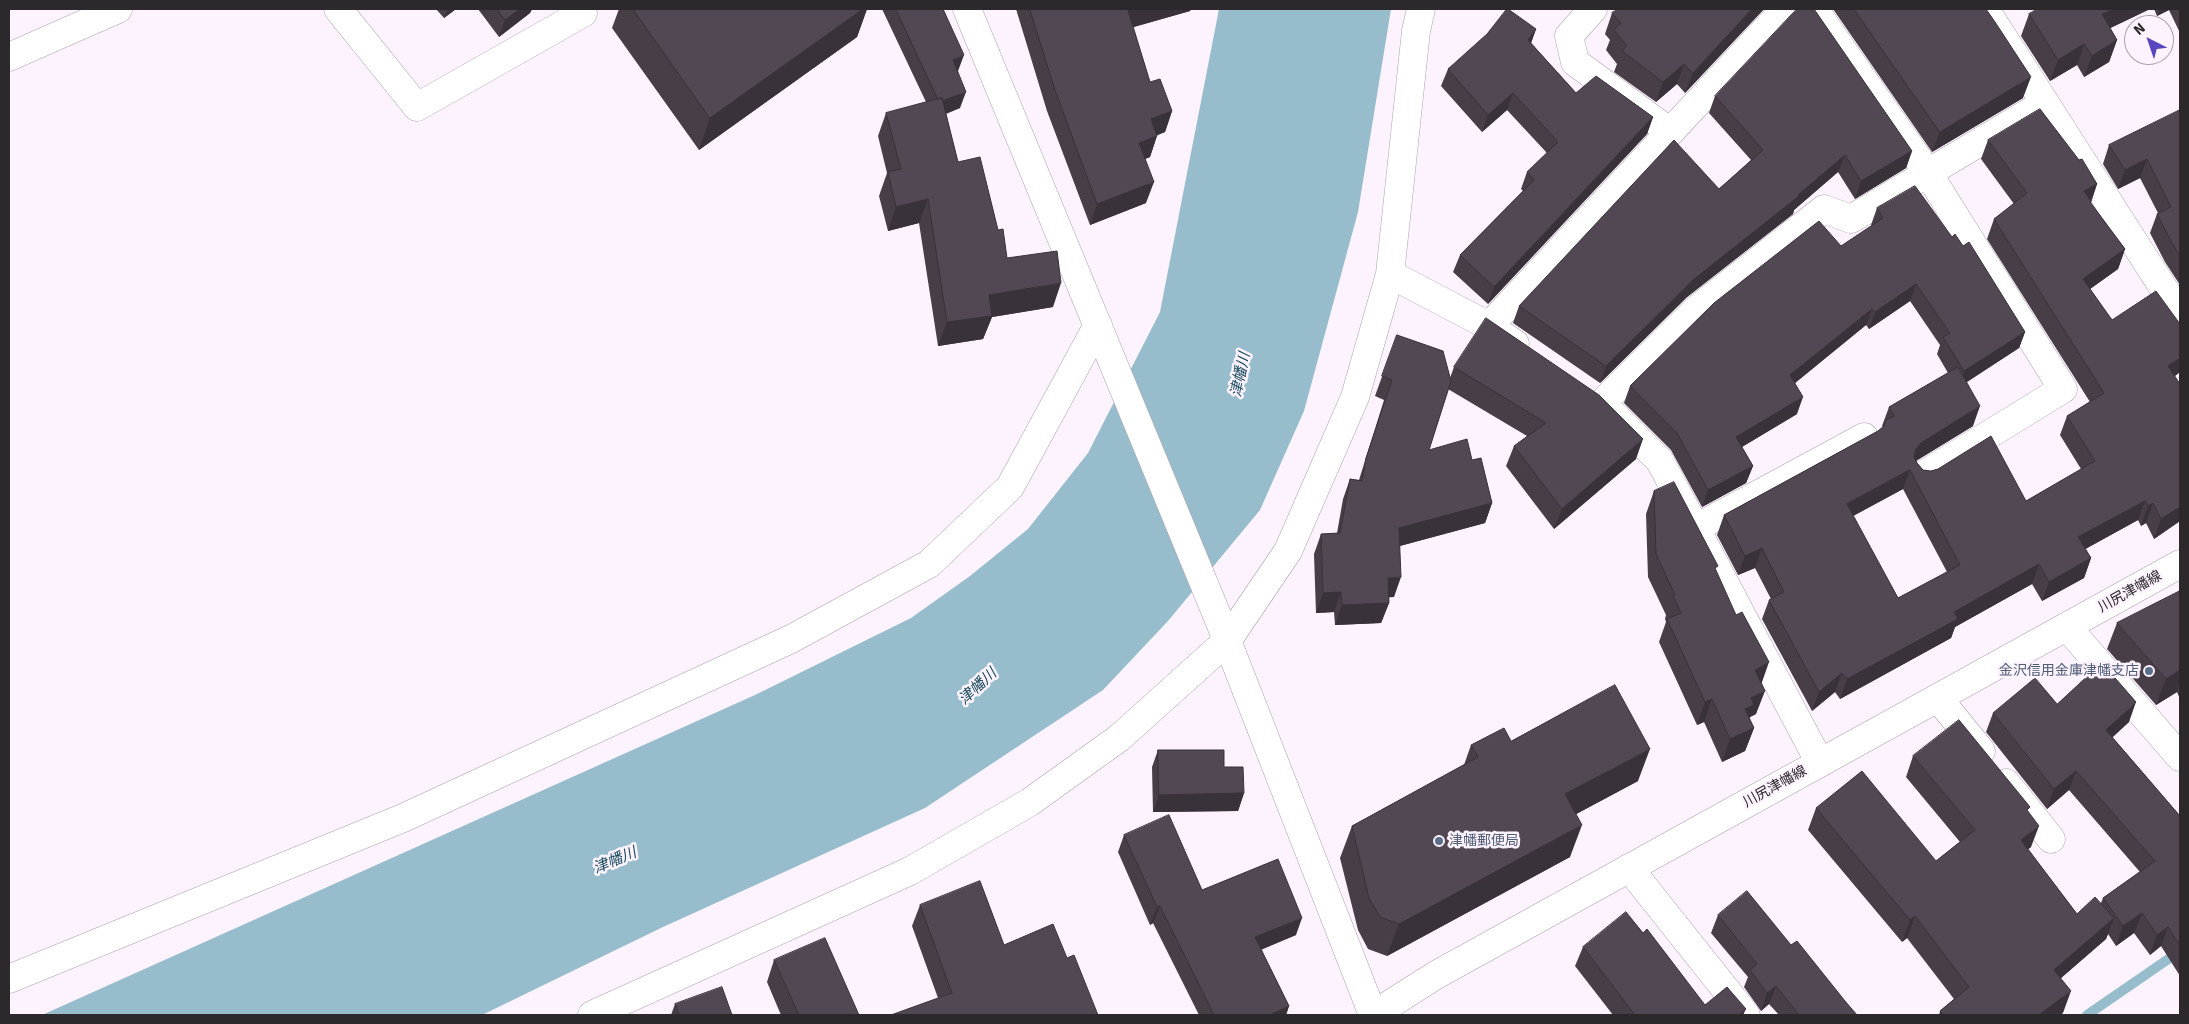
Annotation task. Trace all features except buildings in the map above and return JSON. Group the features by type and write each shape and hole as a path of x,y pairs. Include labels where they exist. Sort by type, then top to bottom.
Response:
{"street":[{"path":"9,57 118,9"},
{"path":"338,9 417,107 582,13 579,9"},
{"path":"967,9 1223,630 1373,1015"},
{"path":"592,1015 910,870 1030,802 1119,738 1223,630 1288,551 1355,397 1390,274 1416,31 1421,9"},
{"path":"1593,9 1569,36 1575,62 1670,132"},
{"path":"1489,326 1785,9"},
{"path":"1814,9 1928,174 2063,389 1923,475"},
{"path":"1985,9 2180,314"},
{"path":"1602,404 1698,308 1824,209 1851,219 2045,103"},
{"path":"1390,274 1489,326 1538,359"},
{"path":"9,979 404,818 790,639 929,564 1010,487 1098,324"},
{"path":"1578,387 1602,404 1660,461 1820,762"},
{"path":"1696,528 1864,436"},
{"name":"川尻津幡線","path":"1373,1015 1436,974 2180,564"},
{"path":"2067,627 2180,757"},
{"path":"1938,698 2051,839"},
{"path":"1629,868 1746,1015"}],"water":[{"name":"津幡川","path":"1219,9 1391,9 1358,212 1304,411 1260,510 1168,621 1103,690 925,808 663,927 482,1015 42,1015 755,695 911,618 970,576 1028,529 1088,453 1160,312"}],"waterway":[{"path":"2087,1015 2180,951"}],"place":[{"name":"金沢信用金庫津幡支店","path":"2149,671"},
{"name":"津幡郵便局","path":"1439,841"}]}
